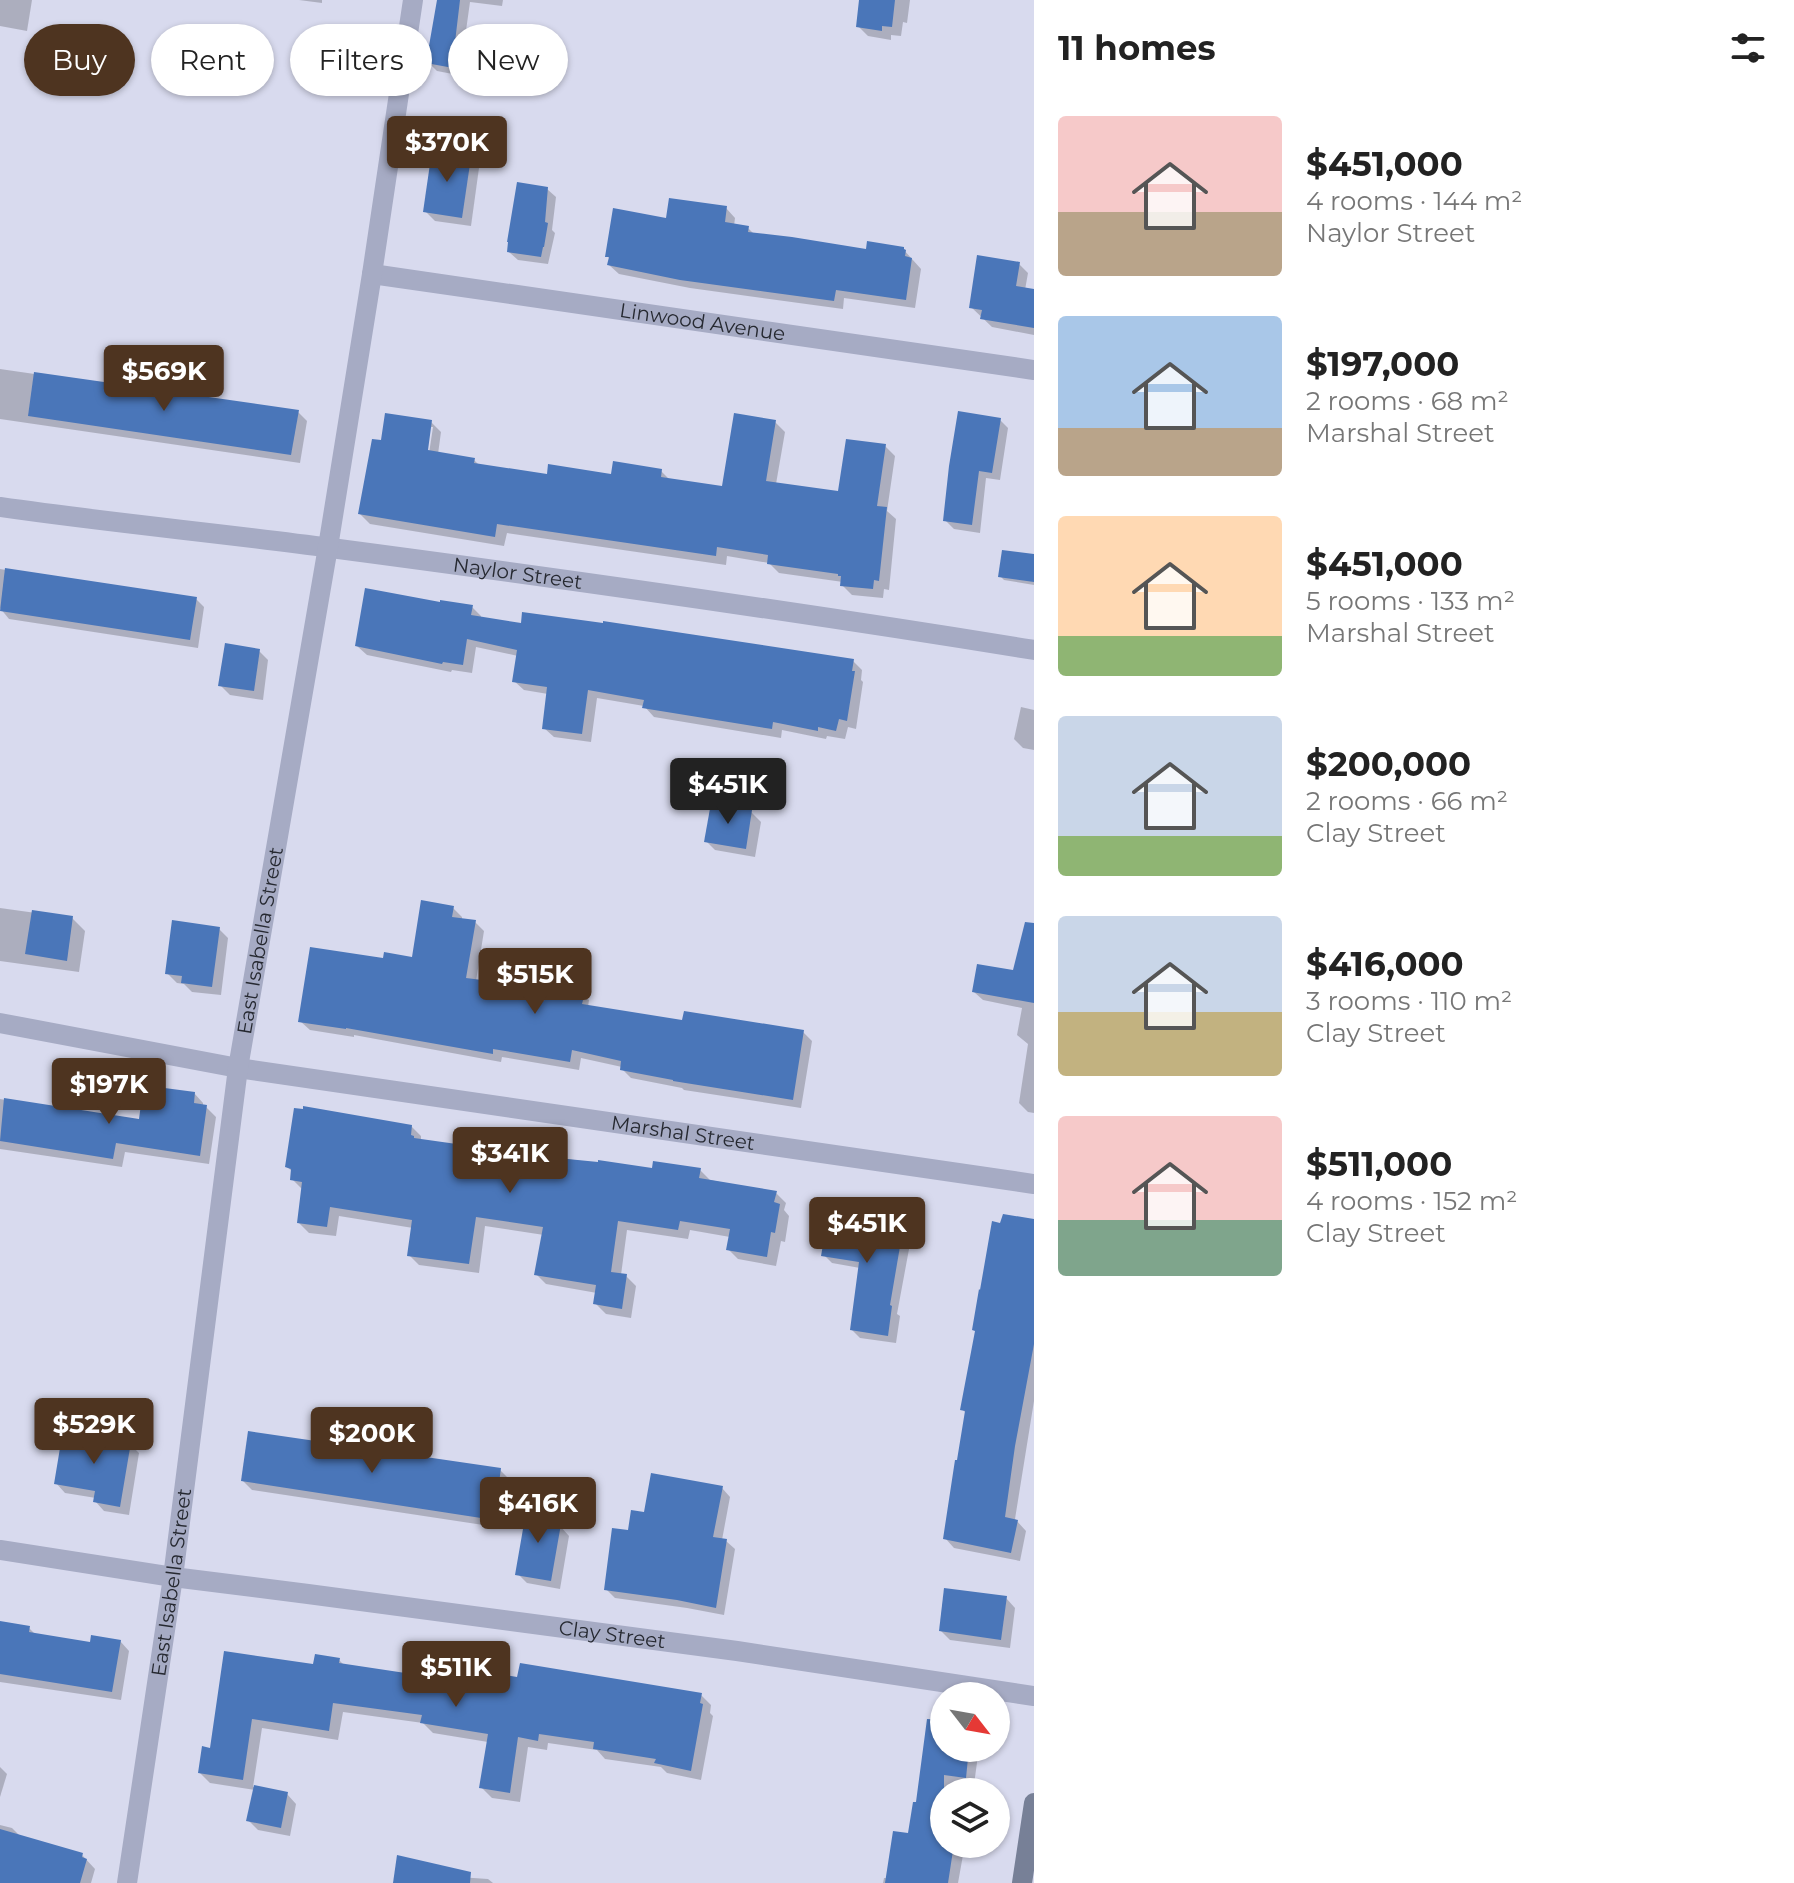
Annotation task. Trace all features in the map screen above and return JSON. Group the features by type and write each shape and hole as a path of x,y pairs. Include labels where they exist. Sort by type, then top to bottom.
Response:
{"street":[{"name":"East Isabella Street","path":"127,1883 173,1577 238,1068 328,547 413,0"},
{"name":"Linwood Avenue","path":"372,274 1034,370"},
{"name":"Naylor Street","path":"0,507 328,547 767,608 1034,650"},
{"name":"Marshal Street","path":"0,1023 238,1068 1034,1184"},
{"name":"Clay Street","path":"0,1550 173,1577 737,1651 1034,1696"},
{"path":"1022,1883 1034,1803"}],"building":[{"path":"437,0 460,0 457,24 448,24 448,67 432,64 432,29"},
{"path":"859,0 895,0 892,27 882,26 882,31 856,27"},
{"path":"432,150 471,157 462,218 423,212"},
{"path":"517,182 548,187 545,222 548,223 541,257 507,252"},
{"path":"669,198 727,206 725,222 749,226 748,232 866,249 867,241 904,247 905,256 912,258 906,300 836,290 834,301 680,280 607,265 609,257 605,257 613,208 666,218"},
{"path":"977,255 1020,262 1016,286 1034,289 1034,328 980,319 982,310 969,308"},
{"path":"34,372 299,410 291,455 28,416"},
{"path":"958,411 1001,418 992,473 979,471 972,525 943,521"},
{"path":"385,413 432,420 428,450 475,458 474,463 547,474 548,464 611,474 613,461 662,469 661,477 722,486 734,413 776,420 766,481 838,491 846,439 886,444 877,506 887,507 879,581 874,580 873,589 840,586 841,576 838,574 767,564 768,555 717,547 716,556 497,524 495,537 358,514 372,439 381,440"},
{"path":"1002,550 1034,554 1034,582 998,577"},
{"path":"5,568 197,597 190,640 0,611"},
{"path":"365,588 473,605 471,615 521,623 522,612 603,621 854,659 847,721 839,719 836,731 818,727 818,731 773,722 772,729 642,708 644,700 588,690 582,734 542,729 547,687 512,682 517,650 467,639 463,665 442,664 355,646"},
{"path":"225,643 260,649 254,691 218,686"},
{"path":"711,803 752,810 746,849 704,842"},
{"path":"421,900 454,906 452,917 476,920 466,978 490,981 488,994 544,1001 545,993 554,995 556,985 581,989 579,1000 583,1000 582,1004 682,1020 684,1011 804,1030 793,1100 620,1070 621,1061 572,1050 570,1062 493,1049 493,1054 298,1022 310,947 383,958 384,952 412,957"},
{"path":"32,910 73,916 67,961 25,954"},
{"path":"172,920 220,927 212,987 181,983 182,976 165,974"},
{"path":"1025,922 1034,923 1034,1003 972,992 977,964 1013,970"},
{"path":"157,1087 195,1092 194,1103 207,1105 200,1156 116,1143 113,1159 0,1141 4,1098 139,1119 142,1097 155,1099"},
{"path":"303,1106 412,1125 411,1135 414,1138 506,1151 507,1140 549,1147 547,1157 652,1168 653,1161 701,1168 699,1178 777,1191 774,1202 780,1204 775,1233 771,1232 767,1257 726,1250 730,1229 680,1221 678,1230 618,1221 611,1272 627,1274 622,1309 593,1304 596,1285 534,1275 543,1227 476,1217 469,1264 407,1256 412,1220 330,1207 327,1227 297,1223 302,1182 290,1180 291,1169 285,1167 294,1108 303,1109"},
{"path":"829,1211 904,1223 888,1336 850,1330 859,1262 821,1256"},
{"path":"1003,1214 1034,1219 1034,1344 1005,1517 1018,1520 1011,1553 943,1539 965,1411 960,1410 975,1331 972,1330 979,1289 992,1221 1000,1223"},
{"path":"63,1430 131,1442 120,1507 93,1502 95,1491 54,1484"},
{"path":"248,1431 501,1468 494,1520 241,1481"},
{"path":"651,1473 723,1486 713,1537 727,1539 716,1608 604,1590 612,1528 628,1530 631,1510 644,1512"},
{"path":"527,1506 552,1510 550,1522 561,1524 551,1581 515,1575"},
{"path":"944,1588 1007,1596 1001,1640 939,1631"},
{"path":"0,1621 30,1626 29,1632 90,1642 91,1635 121,1640 112,1692 0,1674"},
{"path":"224,1651 313,1664 315,1654 340,1658 339,1663 432,1677 434,1664 517,1677 520,1663 702,1693 700,1703 703,1704 691,1771 654,1763 656,1759 593,1749 594,1742 539,1734 538,1741 518,1737 510,1793 479,1788 488,1734 420,1723 422,1715 333,1703 329,1731 252,1719 243,1780 198,1773 202,1746 210,1748"},
{"path":"927,1719 930,1719 930,1762 968,1762 966,1778 944,1775 944,1778 930,1778 930,1858 952,1858 948,1883 885,1883 893,1831 908,1833 913,1802 916,1802"},
{"path":"254,1785 288,1792 281,1828 246,1821"},
{"path":"0,1829 83,1853 82,1857 87,1859 80,1883 0,1883"},
{"path":"397,1855 471,1872 470,1883 393,1883"}]}
